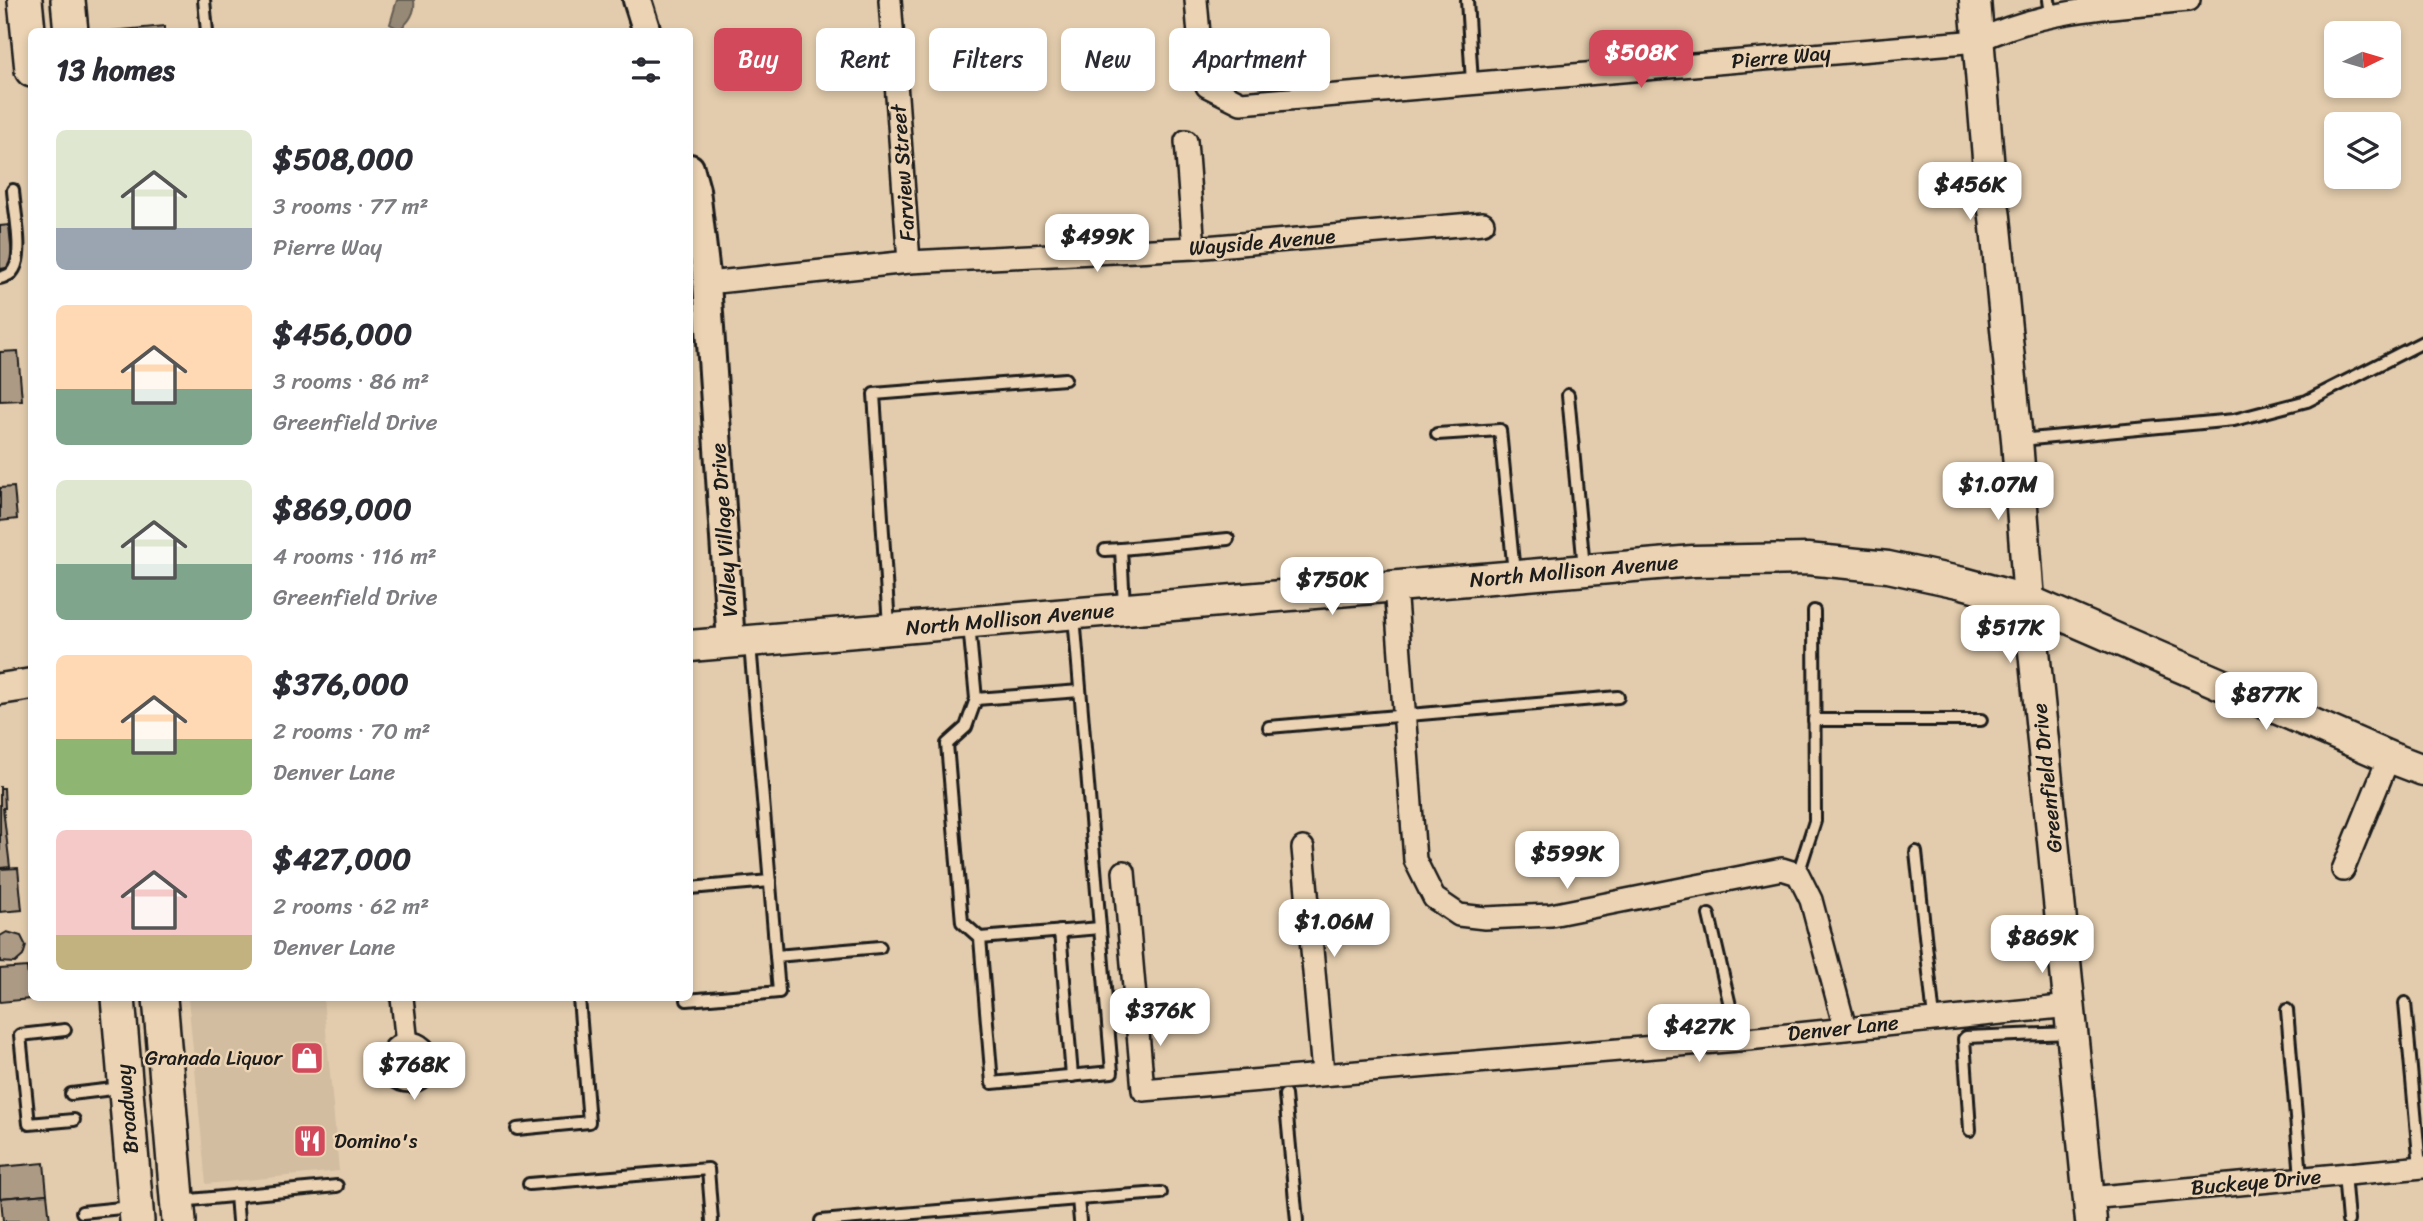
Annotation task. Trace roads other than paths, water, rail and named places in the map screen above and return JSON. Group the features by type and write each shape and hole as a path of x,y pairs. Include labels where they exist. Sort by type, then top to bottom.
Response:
{"main road":[{"path":"25,0 28,30"},
{"path":"68,0 71,28"},
{"name":"Greenfield Drive","path":"1975,0 1990,182 2017,440 2029,601 2090,1209"},
{"name":"North Mollison Avenue","path":"693,646 1693,561 1807,559 1888,567 1964,583 2029,601 2389,757 2423,769"},
{"path":"0,690 28,685"},
{"path":"0,707 28,704"},
{"name":"Broadway","path":"118,1001 137,1214"},
{"name":"Broadway","path":"160,1001 178,1211"}],"street":[{"path":"637,0 646,28"},
{"name":"Farview Street","path":"890,0 909,262"},
{"name":"Pierre Way","path":"1196,0 1202,69 1208,86 1241,103 1979,41 2050,7 2189,0"},
{"path":"1186,141 1194,248"},
{"name":"Valley Village Drive","path":"693,179 707,283 741,642"},
{"name":"Wayside Avenue","path":"707,283 909,262 1194,248 1483,223"},
{"path":"1395,586 1415,860 1434,898 1459,915 1485,918 1551,915 1782,869 1798,874 1811,900 1845,1028"},
{"path":"2343,870 2389,757"},
{"path":"1303,848 1323,1073"},
{"name":"Denver Lane","path":"1124,872 1143,1090 1738,1040 1934,1019 2072,1019"},
{"path":"402,1001 407,1044"},
{"name":"Buckeye Drive","path":"2090,1209 2301,1177 2422,1167"}],"lane":[{"path":"204,0 207,28"},
{"path":"1467,0 1472,83"},
{"path":"0,278 15,269 18,252 13,190"},
{"path":"2017,440 2234,419 2307,401 2423,342"},
{"path":"890,629 874,394 1065,379"},
{"path":"1568,395 1584,571"},
{"path":"1437,434 1500,430 1515,576"},
{"path":"1105,550 1228,539"},
{"path":"1121,549 1125,609"},
{"path":"1798,874 1815,821 1814,611"},
{"path":"969,622 976,699 966,727 947,744 962,922 979,938 992,1083 1112,1072 1074,614"},
{"path":"693,999 779,992 770,881 741,642"},
{"path":"976,699 1080,691"},
{"path":"1269,727 1618,697"},
{"path":"1814,720 1981,720"},
{"path":"1916,852 1934,1019"},
{"path":"693,888 770,881"},
{"path":"1709,915 1738,1040"},
{"path":"979,938 1100,928"},
{"path":"1060,931 1072,1076"},
{"path":"776,956 880,947"},
{"path":"517,1129 589,1122 579,1001"},
{"path":"2405,1003 2422,1167"},
{"path":"2287,1010 2301,1177"},
{"path":"1970,1130 1964,1039 2072,1019"},
{"path":"65,1030 20,1035 29,1124 74,1120"},
{"path":"71,1094 125,1088"},
{"path":"1285,1095 1297,1221"},
{"path":"529,1184 708,1169 712,1221"},
{"path":"2344,1173 2348,1221"},
{"path":"178,1211 236,1195 337,1186"},
{"path":"821,1221 889,1218 1161,1193"},
{"path":"236,1195 238,1221"},
{"path":"1078,1199 1080,1221"},
{"path":"82,1212 137,1214"}],"place":[{"name":"Granada Liquor","path":"307,1058"},
{"name":"Domino's","path":"310,1141"}]}
